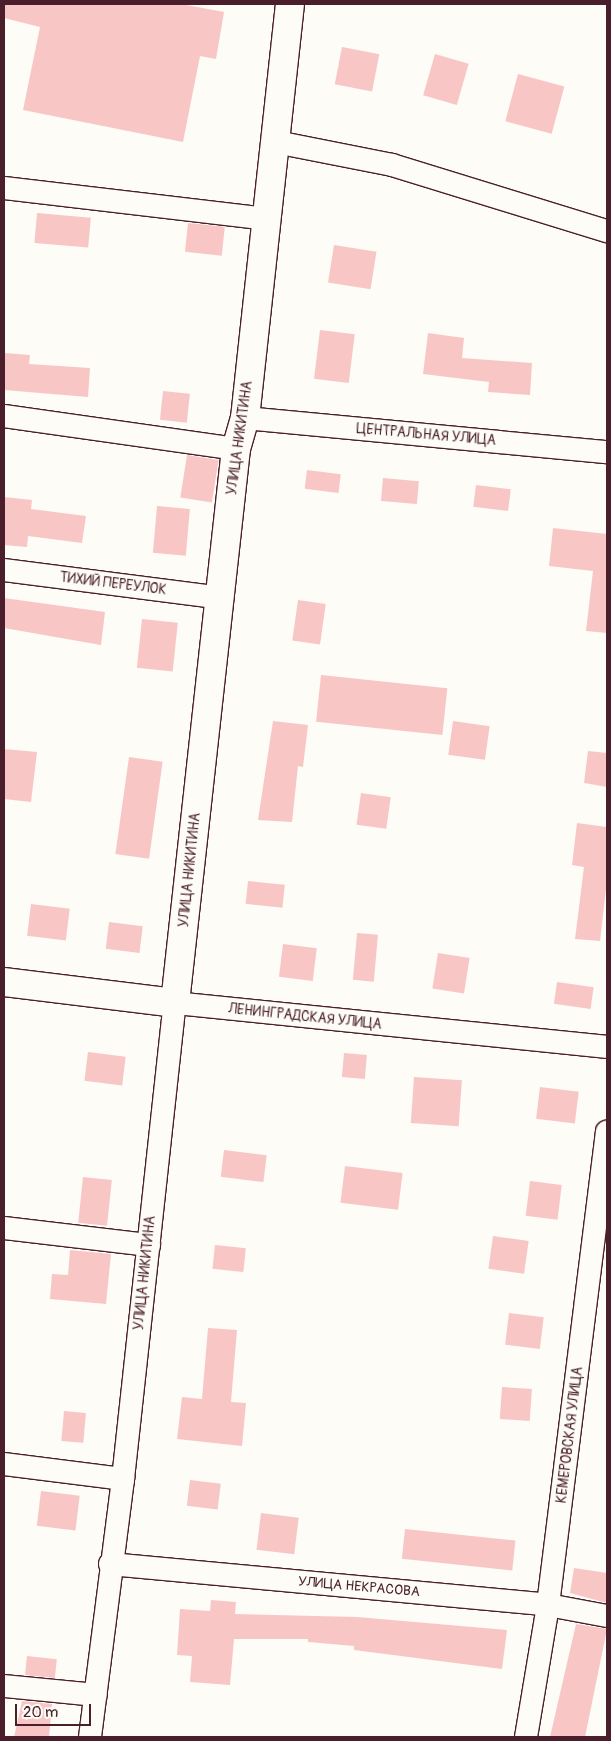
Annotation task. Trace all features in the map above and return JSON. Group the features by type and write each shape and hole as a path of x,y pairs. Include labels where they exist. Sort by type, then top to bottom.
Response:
{"street":[{"name":"УЛИЦА НИКИТИНА","path":"90,1737 149,1244 222,598 236,449 245,418 290,4"},
{"path":"276,142 392,165 607,231"},
{"path":"4,188 266,219"},
{"path":"4,416 236,449"},
{"name":"ЦЕНТРАЛЬНАЯ УЛИЦА","path":"245,418 607,452"},
{"name":"ТИХИЙ ПЕРЕУЛОК","path":"4,570 222,598"},
{"name":"ЛЕНИНГРАДСКАЯ УЛИЦА","path":"4,982 175,1004 607,1047"},
{"name":"КЕМЕРОВСКАЯ УЛИЦА","path":"526,1737 548,1605 607,1132"},
{"path":"4,1228 149,1244"},
{"path":"4,1464 122,1479"},
{"name":"УЛИЦА НЕКРАСОВА","path":"110,1564 548,1605 607,1616"},
{"path":"4,1686 96,1696"}],"building":[{"path":"4,4 181,4 224,12 216,59 200,56 183,142 23,110 40,27 4,18"},
{"path":"342,47 379,54 372,92 335,84"},
{"path":"435,54 469,64 457,105 423,95"},
{"path":"518,74 564,86 552,134 505,121"},
{"path":"37,213 91,218 88,248 34,243"},
{"path":"188,223 225,227 222,256 185,252"},
{"path":"334,245 376,252 371,289 328,283"},
{"path":"320,330 355,334 349,383 314,379"},
{"path":"428,333 464,338 462,358 532,363 530,395 488,392 489,382 423,374"},
{"path":"4,353 30,355 29,364 90,368 88,397 4,390"},
{"path":"163,391 190,394 187,423 160,420"},
{"path":"187,455 219,460 212,502 180,497"},
{"path":"307,470 341,474 338,493 305,489"},
{"path":"383,478 419,481 417,504 381,501"},
{"path":"476,485 511,489 508,511 473,507"},
{"path":"4,497 32,500 31,509 86,516 82,543 28,536 27,547 4,545"},
{"path":"157,506 190,509 186,556 153,553"},
{"path":"553,528 607,534 607,633 586,631 593,571 549,566"},
{"path":"4,598 105,612 101,645 4,628"},
{"path":"298,600 326,604 320,644 292,641"},
{"path":"142,619 178,623 173,671 137,668"},
{"path":"321,675 447,688 442,735 316,722"},
{"path":"273,721 308,725 303,767 298,766 292,822 258,820"},
{"path":"453,721 490,726 485,760 448,755"},
{"path":"4,749 37,752 31,802 4,799"},
{"path":"588,751 607,753 607,787 584,783"},
{"path":"129,757 163,762 149,859 115,854"},
{"path":"361,793 391,797 386,829 357,825"},
{"path":"577,823 607,827 607,880 600,941 575,939 584,867 572,865"},
{"path":"248,881 285,885 282,908 246,904"},
{"path":"31,904 70,909 66,941 27,936"},
{"path":"109,922 143,926 139,953 106,949"},
{"path":"357,933 378,935 374,982 353,980"},
{"path":"283,944 317,948 313,981 279,977"},
{"path":"438,953 470,958 464,994 432,989"},
{"path":"557,982 594,987 591,1009 554,1004"},
{"path":"88,1052 126,1057 122,1085 84,1081"},
{"path":"344,1053 367,1055 365,1079 342,1077"},
{"path":"414,1077 462,1080 459,1126 411,1123"},
{"path":"540,1087 579,1092 575,1124 536,1119"},
{"path":"224,1150 267,1155 263,1182 221,1177"},
{"path":"345,1166 403,1173 398,1210 340,1203"},
{"path":"83,1177 112,1180 107,1226 78,1223"},
{"path":"530,1181 562,1185 557,1220 526,1216"},
{"path":"493,1236 529,1241 524,1274 488,1269"},
{"path":"215,1245 246,1248 243,1272 212,1269"},
{"path":"70,1250 111,1254 106,1304 50,1299 52,1274 68,1275"},
{"path":"509,1313 544,1317 540,1349 505,1345"},
{"path":"208,1328 237,1330 231,1402 246,1403 242,1446 177,1439 182,1397 202,1399"},
{"path":"502,1387 532,1389 530,1421 500,1419"},
{"path":"64,1411 86,1413 83,1443 61,1441"},
{"path":"190,1480 221,1484 218,1510 187,1506"},
{"path":"41,1491 80,1496 75,1530 37,1526"},
{"path":"261,1513 299,1518 294,1554 256,1550"},
{"path":"405,1529 515,1541 512,1570 402,1559"},
{"path":"574,1568 607,1573 607,1603 570,1593"},
{"path":"211,1600 236,1602 235,1614 357,1617 507,1630 502,1669 354,1650 354,1646 308,1642 308,1639 234,1639 230,1685 190,1682 192,1656 177,1655 180,1609 210,1611"},
{"path":"576,1624 607,1629 585,1737 550,1737"},
{"path":"27,1656 57,1659 55,1678 25,1675"},
{"path":"22,1701 52,1704 49,1737 14,1737"}]}
